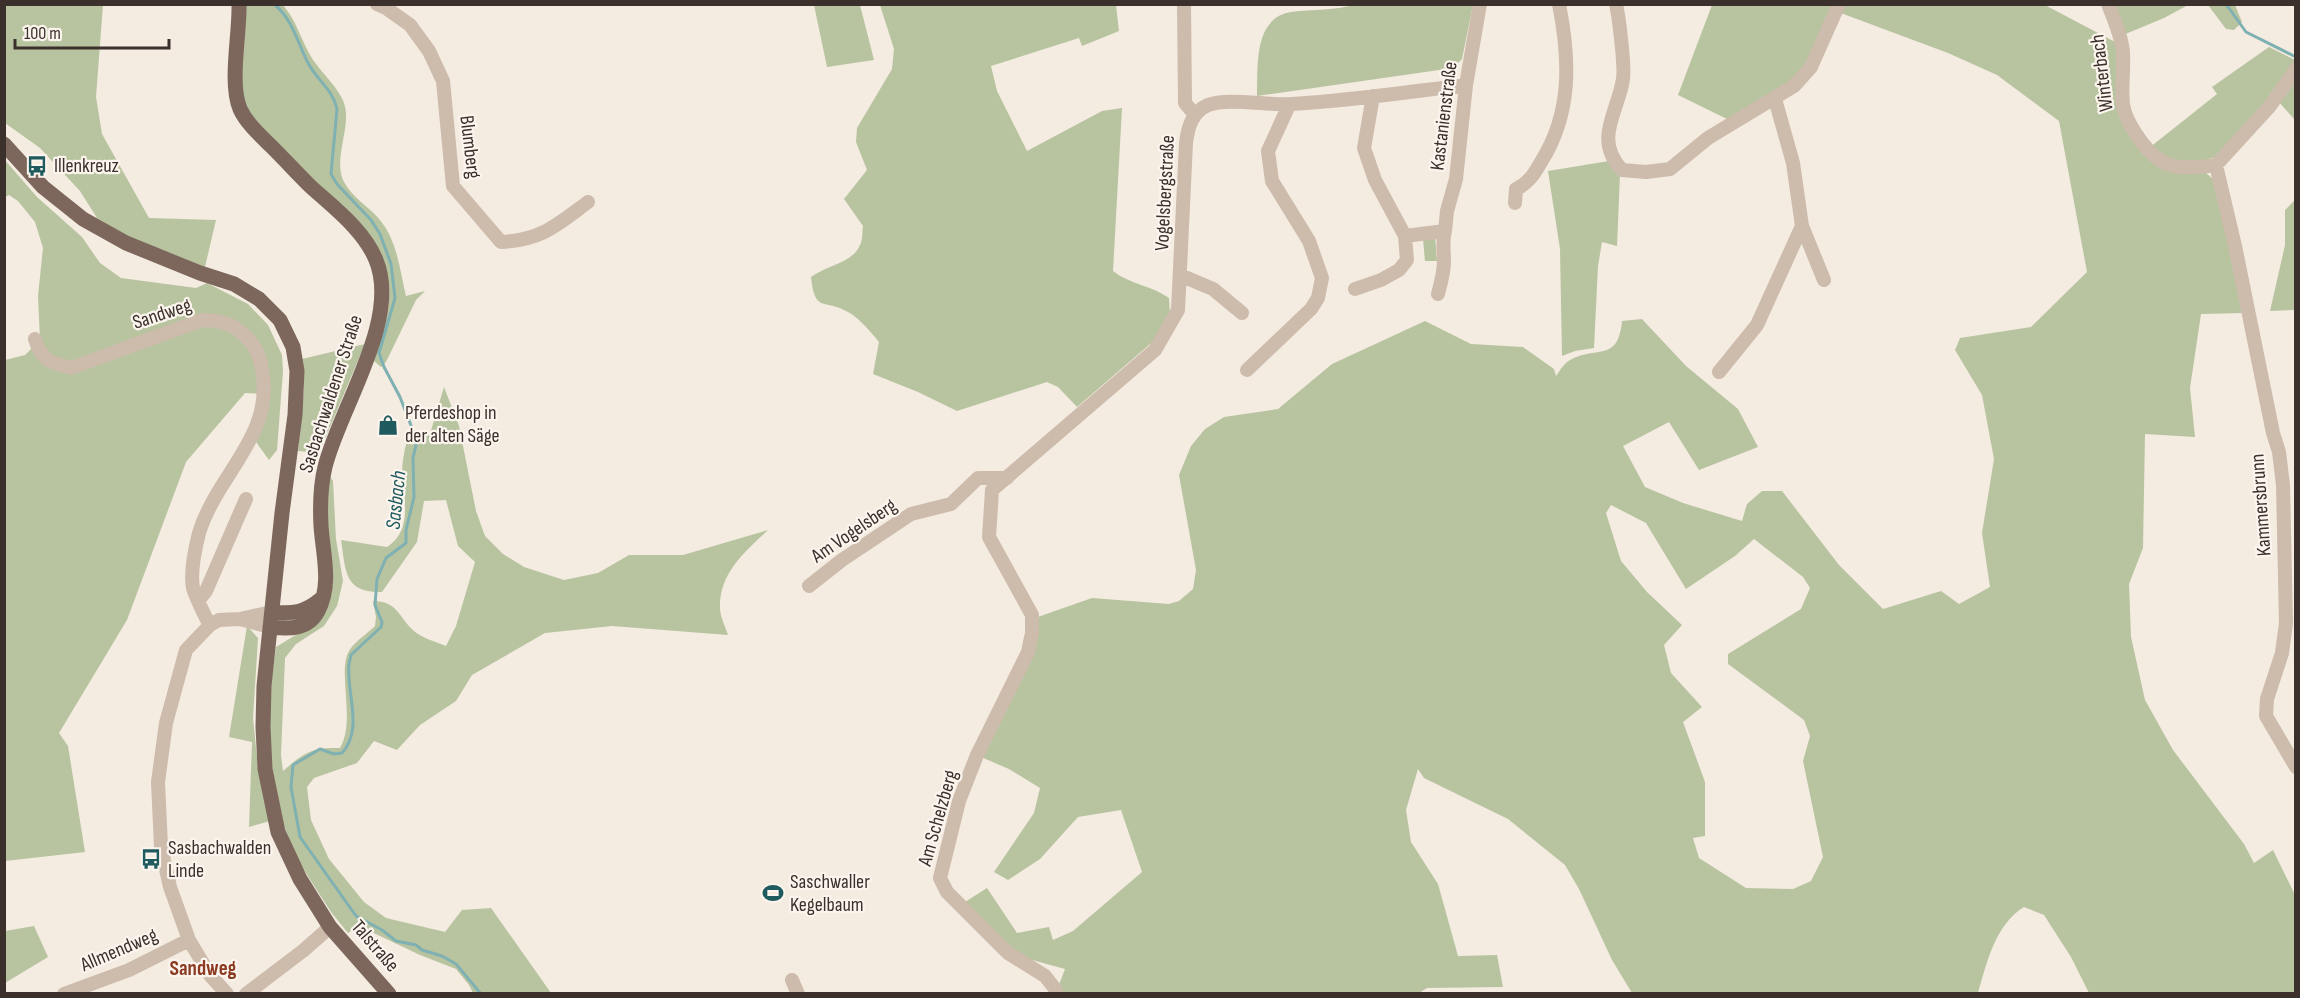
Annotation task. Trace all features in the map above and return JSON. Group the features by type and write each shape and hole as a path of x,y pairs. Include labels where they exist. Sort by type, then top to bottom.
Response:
{"main road":[{"name":"Sasbachwaldener Straße","path":"239,4 236,88 240,109 253,128 359,234 376,259 382,278 382,297 370,349 325,467 320,497 325,564 322,598 304,611 271,620"},
{"name":"Talstraße","path":"4,144 43,187 83,219 126,243 234,284 259,299 280,320 294,347 297,382 295,415 264,686 262,727 265,769 278,832 300,879 330,927 389,993"}],"street":[{"name":"Blumberg","path":"377,4 410,25 429,51 443,81 453,186 501,242 546,233 588,202"},
{"path":"1184,4 1185,103 1195,115"},
{"name":"Kastanienstraße","path":"1437,294 1442,283 1443,238 1447,211 1456,179 1466,85 1480,4"},
{"path":"1515,203 1516,189 1527,184 1552,144 1563,108 1568,70 1565,33 1559,4"},
{"path":"1616,4 1623,78 1607,132 1611,158 1622,170 1646,172 1670,169 1708,138 1794,86 1811,67 1839,4"},
{"name":"Winterbach","path":"2108,4 2123,51 2123,104 2128,122 2144,147 2153,157 2167,165 2184,167 2216,165"},
{"path":"2216,165 2270,106 2295,69"},
{"name":"Vogelsbergstraße","path":"1007,478 1155,350 1178,310 1186,143 1188,126 1195,115 1208,105 1230,102 1289,105 1466,85"},
{"path":"1355,290 1399,270 1407,260 1405,236 1374,180 1364,148 1373,96"},
{"path":"1775,99 1793,163 1802,226 1824,280"},
{"path":"1247,370 1311,309 1318,298 1323,278 1309,241 1272,181 1268,151 1289,105"},
{"name":"Kammersbrunn","path":"2216,165 2279,452 2283,485 2286,623 2282,653 2267,699 2266,716 2295,766"},
{"path":"1719,372 1757,325 1802,226"},
{"path":"1405,236 1445,231"},
{"path":"1180,275 1213,289 1242,314"},
{"name":"Sandweg","path":"35,339 39,352 53,364 71,368 202,320 220,320 242,332 255,347 264,376 264,406 256,431 210,505 199,534 192,572 193,590 210,625"},
{"name":"Am Vogelsberg","path":"809,586 842,560 911,514 951,504 978,478 1007,478"},
{"name":"Am Schelzberg","path":"1007,478 992,490 989,537 1032,615 1028,652 977,755 960,801 940,878 947,892 1008,953 1045,976 1056,993"},
{"path":"199,600 206,591 246,499"},
{"path":"227,993 210,975 189,940 164,866 158,782 166,723 186,650 210,625 219,620 271,620"},
{"path":"246,993 304,950 330,927"},
{"name":"Allmendweg","path":"64,993 129,970 189,940"},
{"path":"792,980 798,993"}],"green space":[{"path":"1357,4 1473,5 1462,59 1453,68 1257,96 1260,45 1270,24 1279,16 1291,12 1332,9"},
{"path":"1827,4 1832,7 1818,47 1792,84 1729,120 1678,95 1712,5"},
{"path":"2043,4 2117,43 2119,84 2152,161 2204,171 2215,181 2243,313 2201,314 2190,388 2195,437 2145,434 2143,548 2129,584 2131,637 2145,700 2173,750 2244,844 2254,863 2273,850 2295,895 2295,993 2089,993 2071,957 2044,915 2024,907 2006,924 1993,945 1978,993 1632,993 1612,960 1579,889 1565,865 1508,819 1424,778 1418,769 1406,810 1411,842 1438,884 1458,956 1497,955 1503,987 1427,988 1419,993 1059,993 1059,985 1065,969 1025,958 1007,945 965,902 987,888 1017,933 1049,927 1053,940 1073,931 1142,872 1121,810 1078,817 1040,859 1008,880 994,872 1034,813 1040,788 1009,769 974,754 1034,649 1035,618 1092,598 1169,604 1179,601 1193,589 1196,570 1179,475 1191,446 1205,429 1224,417 1278,409 1332,364 1425,321 1471,344 1523,347 1554,369 1556,376 1572,359 1611,348 1620,334 1622,321 1642,319 1686,366 1738,409 1758,447 1699,470 1669,422 1623,446 1645,487 1683,503 1742,521 1747,504 1762,491 1782,491 1839,565 1883,609 1941,591 1959,604 1990,587 1982,533 1994,459 1982,395 1955,350 1960,338 2031,327 2087,272 2059,121 1997,75 1948,53 1838,12 1842,5","holes":["1611,505 1646,523 1686,589 1735,556 1754,539 1803,577 1810,588 1801,609 1728,654 1728,664 1804,720 1810,736 1803,761 1823,857 1811,881 1793,889 1746,888 1699,858 1693,838 1705,836 1705,782 1683,722 1702,707 1671,673 1664,645 1682,625 1647,592 1621,561 1606,513"]},
{"path":"5,5 103,5 96,97 102,134 149,218 216,220 205,267 126,236 97,218 80,191 40,148 5,123"},
{"path":"242,5 283,5 291,16 313,60 337,90 345,106 346,122 340,166 344,182 379,219 390,236 406,296 425,291 416,300 386,362 381,367 374,361 388,304 380,255 247,112 241,89"},
{"path":"814,5 860,5 874,60 827,67"},
{"path":"880,5 1116,5 1119,31 1082,46 1079,38 991,66 997,91 1027,151 1102,111 1122,108 1113,271 1169,298 1170,315 1156,339 1077,407 1058,387 1047,382 957,411 873,374 879,342 852,315 840,308 818,301 815,296 811,277 851,256 862,241 863,226 844,199 867,170 856,142 857,128 892,69 894,49"},
{"path":"2112,5 2188,5 2123,35"},
{"path":"2208,5 2235,5 2242,22 2234,30 2226,29"},
{"path":"2269,47 2295,60 2295,63 2267,105 2218,156 2200,162 2170,162 2149,148 2217,94 2212,87"},
{"path":"2295,75 2295,120 2278,101"},
{"path":"4,159 37,197 82,237 100,263 121,278 196,288 207,283 248,304 268,325 282,355 283,371 277,450 269,460 256,442 267,394 245,393 186,462 127,620 59,733 68,746 85,852 5,861 5,360 25,355 40,340 38,296 43,248 35,222 18,201 9,195 5,197"},
{"path":"1609,161 1620,174 1617,246 1602,242 1598,266 1594,348 1562,356 1560,249 1548,171"},
{"path":"2295,200 2295,310 2270,311 2285,245 2285,210"},
{"path":"1435,235 1437,261 1425,261 1423,239"},
{"path":"365,344 319,453 298,451 304,388 302,359"},
{"path":"444,387 459,426 476,511 485,536 503,554 524,567 564,580 598,573 629,555 683,555 768,530 735,564 724,584 720,611 728,635 612,626 545,633 472,675 456,701 420,725 397,750 374,741 357,763 314,778 307,787 311,820 329,859 364,902 386,918 445,932 462,910 491,908 551,993 473,993 456,969 359,926 348,933 331,912 293,850 283,823 268,747 270,692 276,647 312,625 324,613 328,473 333,481 336,539 343,581 337,606 324,626 296,644 285,658 281,755 283,771 308,752 340,748 347,723 345,668 347,657 353,645 375,626 373,601 393,607 417,633 446,646 456,626 475,562 458,546 446,500 424,501 417,542 382,592 360,589 353,584 346,570 341,540 387,547 401,532 405,513 402,473 406,444 430,434"},
{"path":"247,626 258,638 253,718 258,768 270,821 249,827 252,742 229,737"},
{"path":"34,926 48,957 5,983 5,931"}],"waterway":[{"name":"Sasbach","path":"274,4 286,17 311,68 335,102 337,109 331,174 337,184 371,220 380,234 391,264 395,298 379,353 400,397 417,441 413,458 414,497 406,530 406,543 386,558 377,579 375,605 382,622 381,627 351,655 349,675 353,710 352,733 342,753 334,754 320,749 293,765 291,787 300,837 356,916 382,930 396,941 416,945 422,950 442,956 456,964 481,994"},
{"path":"2226,4 2246,32 2296,57"}],"place":[{"name":"Illenkreuz","path":"37,166"},
{"name":"Pferdeshop in der alten Säge","path":"388,425"},
{"name":"Sasbachwalden Linde","path":"151,859"},
{"name":"Saschwaller Kegelbaum","path":"773,893"}],"district":[{"name":"Sandweg","path":"203,968"}]}
